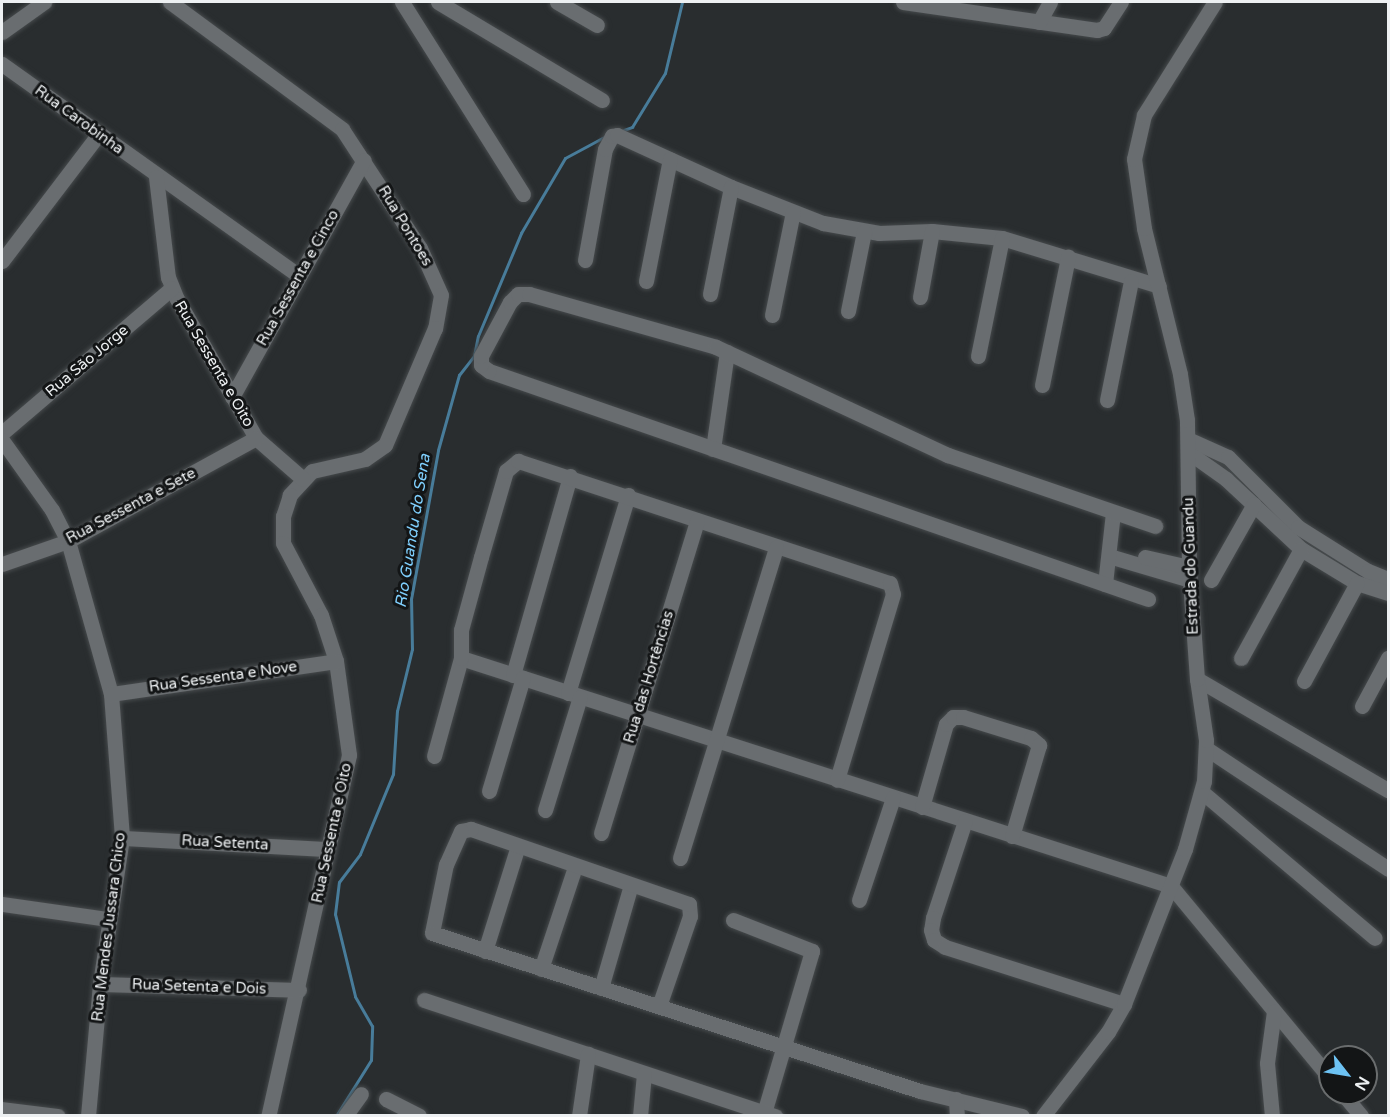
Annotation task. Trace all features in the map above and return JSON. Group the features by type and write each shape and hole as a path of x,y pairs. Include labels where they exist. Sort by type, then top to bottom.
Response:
{"street":[{"path":"2,32 44,2"},
{"name":"Rua Pontoes","path":"170,2 321,111 342,129 364,160 432,271 441,295 440,314 381,450 364,459 312,471 303,479"},
{"path":"402,2 523,194"},
{"path":"438,2 602,100"},
{"path":"557,2 597,25"},
{"path":"907,2 973,6 1039,22 1101,30 1121,2"},
{"path":"1039,22 1050,2"},
{"name":"Estrada do Guandu","path":"1043,1116 1108,1032 1124,1004 1171,886 1202,792 1207,749 1197,679 1190,574 1188,446 1180,374 1135,177 1137,135 1148,108 1215,2"},
{"name":"Rua Carobinha","path":"2,64 156,177 299,276"},
{"path":"2,261 98,135"},
{"path":"585,260 608,141 617,135 731,187 793,212 864,232 932,231 1002,238 1068,257 1131,280 1159,286"},
{"path":"646,281 670,159"},
{"name":"Rua Sessenta e Cinco","path":"232,398 364,160"},
{"name":"Rua Sessenta e Oito","path":"156,177 162,238 172,288 256,438 303,479 285,506 281,536 321,615 336,661 349,755 327,849 299,990 268,1116"},
{"path":"710,294 731,187"},
{"path":"772,315 793,212"},
{"path":"920,297 932,231"},
{"path":"848,311 864,232"},
{"path":"978,356 1002,238"},
{"path":"1042,385 1068,257"},
{"path":"1107,400 1131,280"},
{"name":"Rua São Jorge","path":"2,433 172,288"},
{"path":"1148,599 489,371 481,365 481,356 510,302 523,293 681,335 727,352 948,455 1155,526"},
{"path":"713,448 727,352"},
{"name":"Rua Sessenta e Sete","path":"2,564 68,541 256,438"},
{"name":"Rua Mendes Jussara Chico","path":"2,440 52,510 68,541 111,694 122,838 100,984 88,1116"},
{"path":"1188,446 1301,549 1357,583 1389,593"},
{"path":"1188,446 1228,457 1298,527 1368,571 1389,579"},
{"path":"434,756 461,658 461,630 506,471 518,461 628,495 776,547 885,580 893,587 837,780"},
{"path":"489,791 570,476"},
{"path":"545,810 628,495"},
{"path":"1211,580 1254,504"},
{"path":"1105,584 1113,513"},
{"name":"Rua das Hortências","path":"601,833 697,520"},
{"path":"680,858 718,742 776,547"},
{"path":"1241,658 1301,549"},
{"path":"1110,551 1190,574"},
{"path":"1304,681 1357,583"},
{"path":"461,658 1171,886 1318,1064"},
{"path":"1362,706 1389,658"},
{"name":"Rua Sessenta e Nove","path":"111,694 336,661"},
{"path":"1197,679 1389,790"},
{"path":"922,807 946,724 953,717 963,717 1038,742 1012,836"},
{"path":"1207,749 1389,869"},
{"path":"1202,792 1375,938"},
{"path":"859,900 892,798"},
{"path":"965,821 933,918 931,930 934,940 945,947 1124,1004"},
{"path":"659,1006 691,907 684,901 463,829 446,864 432,933 784,1047 956,1099 1022,1116"},
{"name":"Rua Setenta","path":"122,838 327,849"},
{"path":"485,951 518,846"},
{"path":"541,969 575,867"},
{"path":"601,988 631,885"},
{"path":"2,904 108,919"},
{"path":"424,1000 767,1114 812,949 733,920"},
{"name":"Rua Setenta e Dois","path":"100,984 299,990"},
{"path":"1272,1116 1267,1063 1274,1011"},
{"path":"579,1116 588,1054"},
{"path":"640,1116 644,1074"},
{"path":"345,1116 361,1094"},
{"path":"386,1099 419,1116"},
{"path":"956,1099 957,1116"},
{"path":"2,1109 58,1116"}],"waterway":[{"name":"Rio Guandu do Sena","path":"621,131 632,127 665,73 682,2"},
{"name":"Rio Guandu do Sena","path":"336,1116 371,1060 372,1026 355,996 335,914 339,882 360,854 393,774 397,711 412,649 411,599 438,450 459,375 474,356 478,336 521,233 565,158 606,136"}]}
